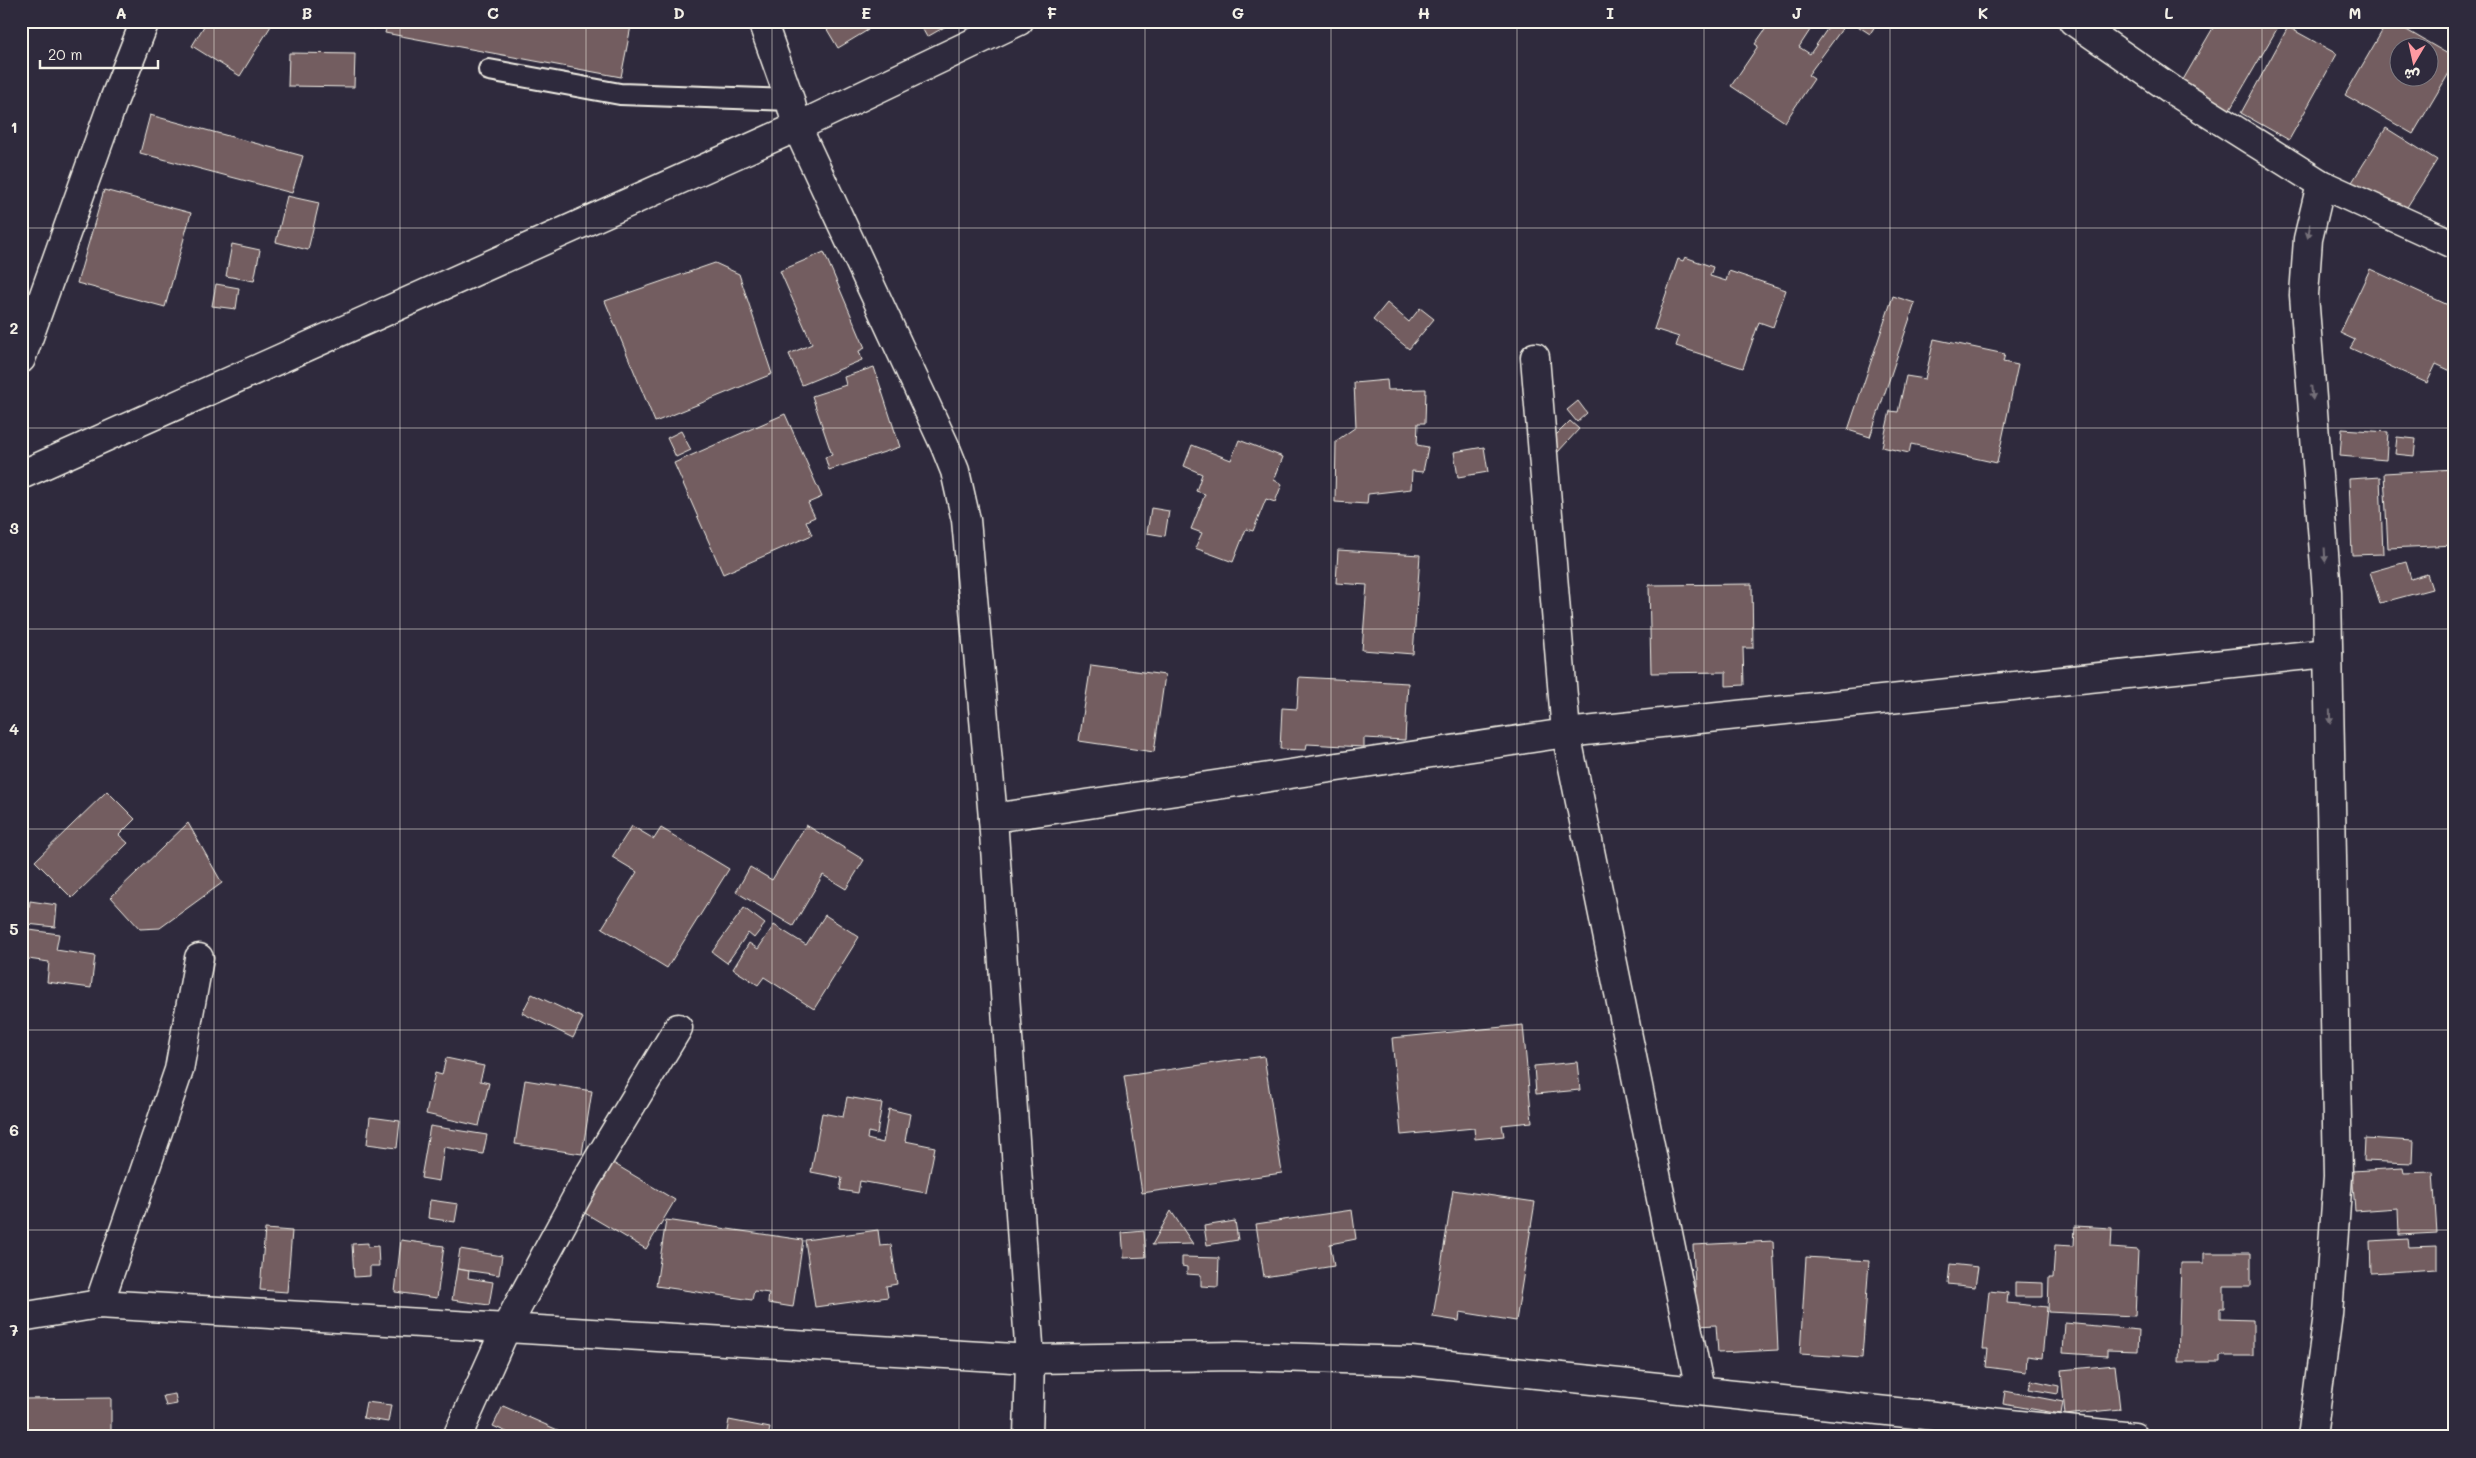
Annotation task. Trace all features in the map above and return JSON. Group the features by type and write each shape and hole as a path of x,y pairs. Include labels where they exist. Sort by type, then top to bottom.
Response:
{"street":[{"path":"21,359 112,105 145,21"},
{"path":"762,21 790,100 797,127 955,471 970,549 993,818 1030,1359 1028,1437"},
{"path":"21,476 797,127 1019,21"},
{"path":"2073,21 2175,92 2322,184 2455,245"},
{"path":"2312,1437 2328,1314 2338,1176 2324,530 2304,295 2308,239 2322,184"},
{"path":"1535,356 1566,733 1700,1390"},
{"path":"993,818 1566,733 2328,653"},
{"path":"100,1304 179,1070 198,958"},
{"path":"457,1437 506,1328 586,1180 678,1028"},
{"path":"21,1317 100,1304 1030,1359 1238,1356 1411,1361 2134,1437"}],"lane":[{"path":"489,70 620,94 790,100"}],"building":[{"path":"207,21 274,21 240,76 192,46"},
{"path":"332,21 377,21 375,29"},
{"path":"388,21 632,21 621,77 385,33"},
{"path":"822,21 874,21 866,26 868,30 838,48"},
{"path":"918,21 955,21 927,37"},
{"path":"1771,21 1816,21 1799,47 1810,54 1832,22 1842,29 1808,75 1814,79 1785,122 1731,86 1758,46 1755,44"},
{"path":"1850,21 1878,21 1870,34"},
{"path":"2217,21 2281,22 2224,120 2176,92"},
{"path":"2388,21 2420,38 2388,38 2388,88 2438,88 2438,48 2455,58 2455,63 2413,134 2345,95"},
{"path":"2288,27 2337,54 2289,140 2241,113"},
{"path":"289,53 355,54 354,87 288,86"},
{"path":"150,115 303,156 292,193 140,153"},
{"path":"2386,128 2437,160 2400,218 2349,187"},
{"path":"104,190 191,213 165,307 77,283"},
{"path":"287,196 319,203 308,250 276,242"},
{"path":"232,244 260,250 254,281 226,276"},
{"path":"824,252 865,348 859,351 862,360 802,385 789,354 812,344 780,271"},
{"path":"1685,257 1713,267 1710,276 1726,281 1729,271 1786,290 1773,327 1759,322 1743,368 1676,346 1679,337 1654,329 1678,259 1683,261"},
{"path":"715,263 739,274 772,374 655,422 605,301"},
{"path":"2370,269 2448,305 2455,289 2455,373 2436,364 2427,383 2350,348 2355,340 2340,333"},
{"path":"216,284 239,288 236,309 212,306"},
{"path":"1893,296 1915,303 1870,437 1848,430"},
{"path":"1387,303 1409,322 1420,308 1434,319 1409,349 1373,320"},
{"path":"1934,339 2005,354 2003,362 2018,365 1997,463 1911,444 1909,453 1882,447 1890,411 1898,412 1906,376 1925,379"},
{"path":"874,367 900,447 829,470 825,457 832,455 812,396 846,385 844,377"},
{"path":"1387,380 1388,390 1426,389 1425,423 1418,423 1417,445 1428,447 1423,472 1412,471 1411,489 1368,494 1367,504 1335,502 1336,441 1356,427 1354,383"},
{"path":"1578,401 1587,413 1577,422 1567,410"},
{"path":"785,414 822,497 808,503 815,517 806,521 812,535 723,574 674,463"},
{"path":"1570,421 1579,429 1557,453 1547,444"},
{"path":"2342,429 2388,432 2386,460 2340,456"},
{"path":"681,431 691,450 676,457 667,438"},
{"path":"2397,437 2416,439 2414,456 2395,454"},
{"path":"1239,440 1283,457 1274,480 1282,484 1275,502 1266,499 1253,531 1246,529 1233,562 1195,548 1202,533 1191,529 1205,494 1196,491 1202,474 1184,466 1192,445 1231,460"},
{"path":"1484,447 1488,472 1458,477 1454,452"},
{"path":"2455,469 2455,545 2388,548 2384,473"},
{"path":"2380,477 2383,554 2352,555 2349,479"},
{"path":"1151,508 1169,511 1165,536 1147,533"},
{"path":"1338,550 1420,555 1413,654 1362,650 1367,585 1336,583"},
{"path":"2406,562 2411,579 2427,574 2432,589 2380,603 2370,572"},
{"path":"1752,584 1753,648 1743,648 1744,685 1726,686 1726,672 1651,673 1649,585"},
{"path":"1091,665 1165,675 1154,752 1079,741"},
{"path":"1299,677 1408,683 1405,740 1364,738 1364,747 1307,744 1306,750 1280,749 1282,708 1297,709"},
{"path":"107,791 135,819 119,835 128,843 72,898 35,861"},
{"path":"188,823 222,883 160,928 140,929 111,897"},
{"path":"806,825 864,860 846,889 823,875 793,926 736,892 750,867 772,880"},
{"path":"632,826 654,839 661,828 729,869 667,968 602,928 637,872 612,857"},
{"path":"30,901 57,905 55,927 27,924"},
{"path":"744,908 765,924 754,938 748,933 727,963 712,952"},
{"path":"825,915 859,937 814,1009 764,977 758,985 733,969 749,943 758,949 774,925 806,945"},
{"path":"22,929 59,934 56,950 95,956 91,988 47,982 49,962 21,958"},
{"path":"532,994 583,1018 573,1038 522,1013"},
{"path":"1523,1025 1532,1122 1502,1125 1504,1136 1475,1139 1474,1128 1401,1135 1392,1038"},
{"path":"1264,1056 1282,1173 1142,1193 1124,1076"},
{"path":"446,1058 484,1066 480,1081 489,1083 479,1126 426,1114 435,1073 442,1075"},
{"path":"1577,1062 1580,1090 1536,1094 1534,1066"},
{"path":"525,1080 592,1091 582,1154 515,1144"},
{"path":"847,1097 882,1103 877,1134 868,1132 867,1139 883,1143 889,1109 910,1114 905,1141 935,1147 926,1193 860,1181 858,1193 840,1190 842,1178 811,1172 822,1113 843,1117"},
{"path":"370,1117 400,1121 397,1148 367,1144"},
{"path":"430,1126 487,1135 483,1154 444,1147 439,1181 421,1178"},
{"path":"2365,1138 2413,1141 2412,1163 2364,1161"},
{"path":"608,1160 675,1200 646,1249 578,1209"},
{"path":"2403,1168 2404,1173 2433,1172 2437,1233 2399,1235 2398,1208 2355,1211 2352,1171"},
{"path":"1453,1190 1535,1202 1516,1321 1460,1312 1459,1321 1433,1317"},
{"path":"430,1200 458,1204 455,1222 428,1218"},
{"path":"1352,1210 1356,1239 1330,1244 1334,1266 1264,1277 1256,1224"},
{"path":"1171,1211 1193,1244 1152,1245"},
{"path":"666,1220 803,1240 793,1307 768,1303 769,1293 754,1291 752,1300 656,1286"},
{"path":"1235,1221 1238,1240 1207,1245 1204,1226"},
{"path":"2075,1226 2112,1228 2111,1248 2138,1250 2135,1316 2048,1312 2049,1278 2053,1278 2055,1245 2074,1246"},
{"path":"265,1229 292,1231 287,1292 260,1290"},
{"path":"878,1230 880,1246 891,1245 897,1284 886,1286 888,1297 815,1307 805,1240"},
{"path":"1144,1231 1146,1257 1124,1258 1122,1233"},
{"path":"2408,1239 2409,1247 2437,1246 2437,1269 2371,1273 2370,1241"},
{"path":"401,1240 444,1246 437,1298 395,1292"},
{"path":"1773,1241 1778,1350 1718,1353 1716,1325 1697,1326 1693,1245"},
{"path":"368,1243 368,1247 378,1246 379,1266 370,1266 370,1276 354,1277 352,1244"},
{"path":"460,1249 502,1256 499,1275 457,1269"},
{"path":"2204,1253 2251,1253 2251,1286 2224,1286 2224,1308 2220,1308 2220,1319 2253,1320 2253,1356 2220,1356 2220,1362 2178,1362 2181,1263 2204,1263"},
{"path":"1182,1257 1219,1258 1218,1287 1201,1286 1201,1275 1187,1274 1187,1267 1182,1266"},
{"path":"1806,1257 1869,1261 1862,1358 1800,1354"},
{"path":"1950,1264 1978,1267 1975,1287 1948,1284"},
{"path":"457,1269 469,1271 468,1278 493,1282 489,1305 452,1300"},
{"path":"2015,1282 2043,1283 2043,1297 2015,1297"},
{"path":"1989,1291 2008,1293 2007,1303 2047,1307 2042,1358 2027,1356 2026,1372 1986,1367 1988,1349 1983,1349"},
{"path":"2065,1323 2139,1330 2138,1351 2107,1350 2107,1356 2063,1353"},
{"path":"2115,1365 2120,1409 2065,1415 2061,1370"},
{"path":"2031,1380 2059,1386 2058,1394 2029,1389"},
{"path":"2005,1391 2063,1402 2061,1414 2003,1404"},
{"path":"175,1394 177,1404 166,1406 163,1396"},
{"path":"111,1398 111,1437 21,1437 21,1399"},
{"path":"366,1402 391,1405 388,1422 363,1418"},
{"path":"503,1406 560,1431 557,1437 518,1437 493,1426"},
{"path":"729,1420 770,1428 768,1437 726,1437"}]}
